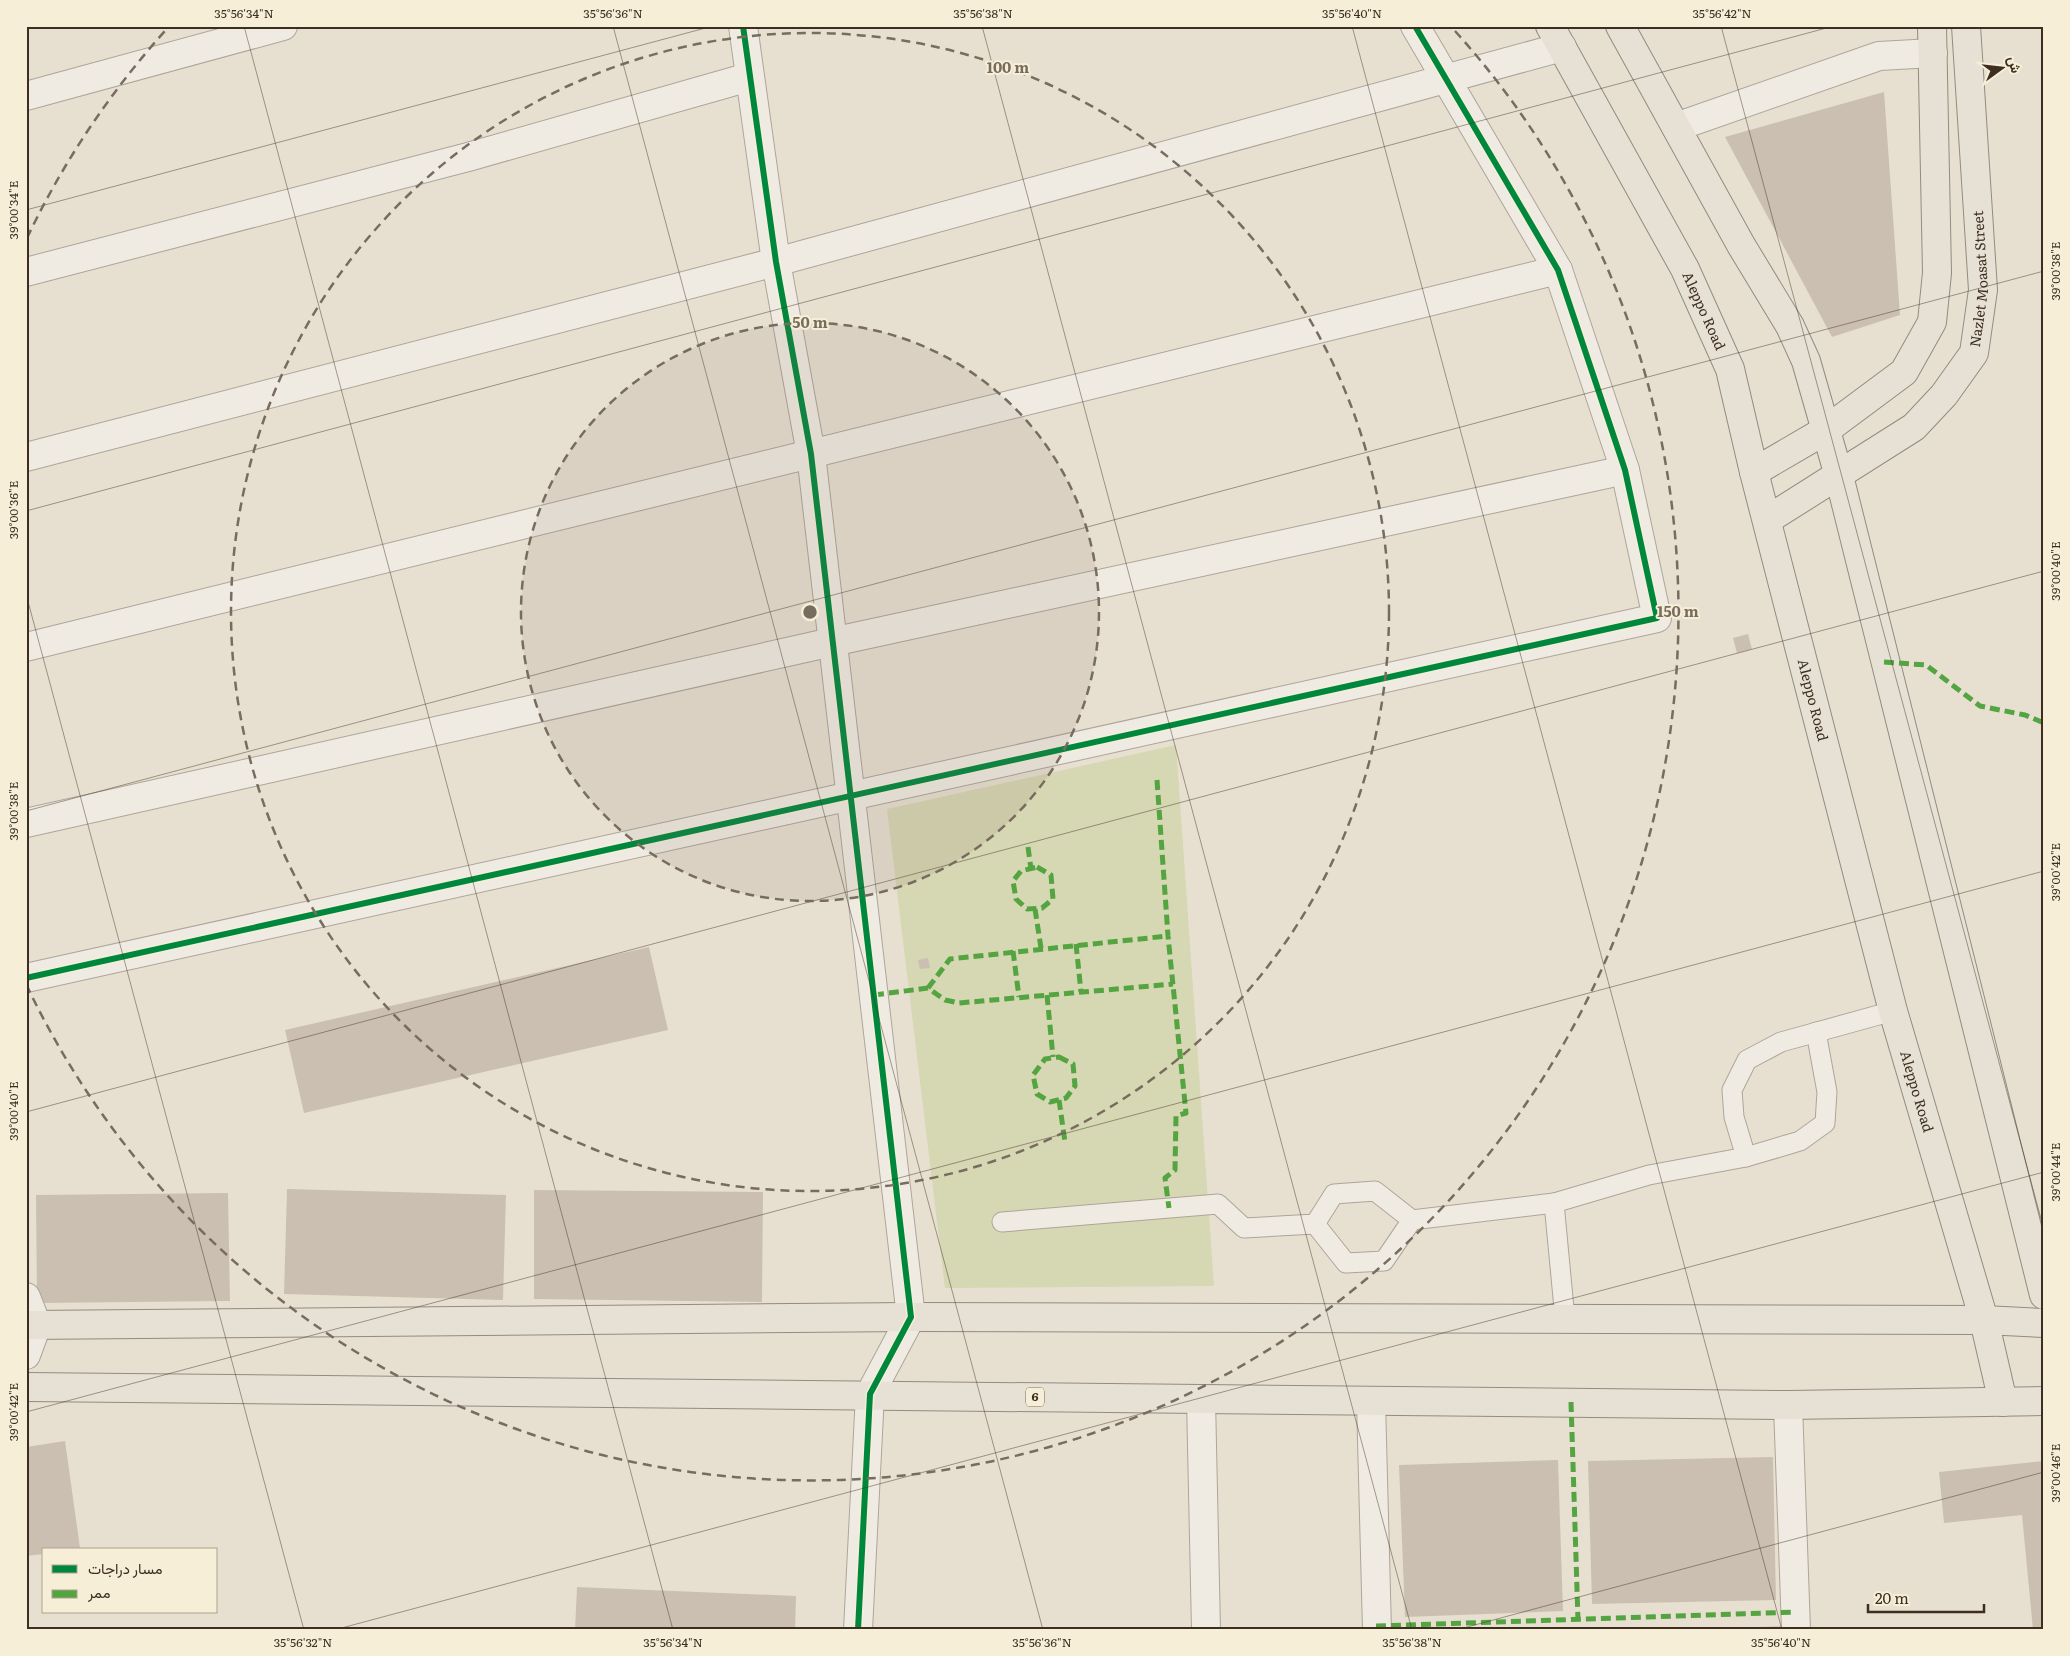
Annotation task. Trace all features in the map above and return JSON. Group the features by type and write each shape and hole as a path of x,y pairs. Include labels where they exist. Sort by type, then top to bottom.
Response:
{"main road":[{"path":"1620,26 1790,326 1806,360 1838,476 2037,1246 2044,1295"},
{"path":"1754,472 1826,430 1904,372 1932,322 1937,273 1932,26"},
{"name":"Nazlet Moasat Street","path":"1767,520 1914,426 1944,395 1974,353 1983,290 1966,26"},
{"name":"Aleppo Road","path":"1556,36 1690,278 1730,369 1754,472 1893,1011 1984,1320 2003,1402"},
{"path":"32,1325 911,1317 1984,1320 2044,1323"},
{"name":"6","path":"26,1387 870,1394 1371,1402 1788,1405 2044,1402"}],"street":[{"path":"26,96 283,26"},
{"path":"743,26 776,262 810,454 911,1317 870,1394 858,1630"},
{"path":"26,978 1657,618 1625,470 1558,270 1415,26"},
{"path":"26,457 776,262 1447,78 1556,36"},
{"path":"1676,127 1880,56 1933,53"},
{"path":"26,272 468,157 749,77"},
{"path":"26,648 1558,270"},
{"path":"26,823 832,642 1625,470"},
{"path":"26,1297 32,1325 26,1355"},
{"path":"1201,1399 1206,1630"},
{"path":"1371,1402 1377,1630"},
{"path":"1788,1405 1796,1630"}],"lane":[{"path":"1746,1157 1734,1117 1732,1090 1747,1060 1781,1042 1893,1011"},
{"path":"1315,1224 1334,1194 1375,1191 1412,1220 1554,1203 1649,1175 1746,1157 1800,1141 1825,1123 1827,1092 1816,1032"},
{"path":"1554,1203 1565,1319"},
{"path":"1002,1222 1218,1204 1244,1228 1315,1224"},
{"path":"1315,1224 1346,1264 1384,1261 1412,1220"}],"green space":[{"path":"1176,745 1214,1286 945,1288 887,809"}],"building":[{"path":"1884,92 1900,315 1832,337 1725,137"},
{"path":"1748,634 1752,649 1737,653 1733,638"},
{"path":"649,947 668,1030 304,1113 285,1030"},
{"path":"928,958 930,968 920,969 918,960"},
{"path":"287,1189 506,1195 503,1300 284,1294"},
{"path":"534,1190 763,1192 762,1302 534,1299"},
{"path":"228,1193 230,1301 37,1303 36,1195"},
{"path":"65,1441 80,1548 42,1548 42,1554 26,1556 26,1447"},
{"path":"1773,1457 1776,1600 1592,1604 1588,1461"},
{"path":"1558,1460 1563,1611 1405,1617 1399,1465"},
{"path":"2044,1461 2044,1630 2033,1630 2022,1515 1944,1523 1939,1472"},
{"path":"577,1587 796,1596 795,1630 575,1630"},
{"path":"1786,1626 1786,1630 1730,1630 1730,1628"}],"marked path":[{"path":"1884,662 1926,665 1980,706 2025,715 2044,723"},
{"path":"1157,780 1168,936 1186,1113 1176,1116 1175,1170 1165,1178 1169,1208"},
{"path":"1028,847 1031,869"},
{"path":"1037,867 1051,875 1053,899 1042,908 1027,909 1016,899 1013,881 1021,871 1037,867"},
{"path":"1035,909 1041,948"},
{"path":"928,988 950,959 1168,936"},
{"path":"1076,944 1081,992"},
{"path":"1013,951 1019,997"},
{"path":"874,995 928,988 945,1000 959,1003 1173,984"},
{"path":"1047,995 1053,1057"},
{"path":"1059,1057 1073,1064 1075,1086 1066,1098 1050,1102 1037,1094 1033,1075 1045,1059 1059,1057"},
{"path":"1059,1100 1065,1142"},
{"path":"1571,1402 1578,1620"},
{"path":"1376,1626 1795,1612"}],"cycle path":[{"path":"743,26 776,262 811,454 911,1317 870,1394 858,1630"},
{"path":"26,978 1657,618 1625,470 1558,270 1415,26"}]}
